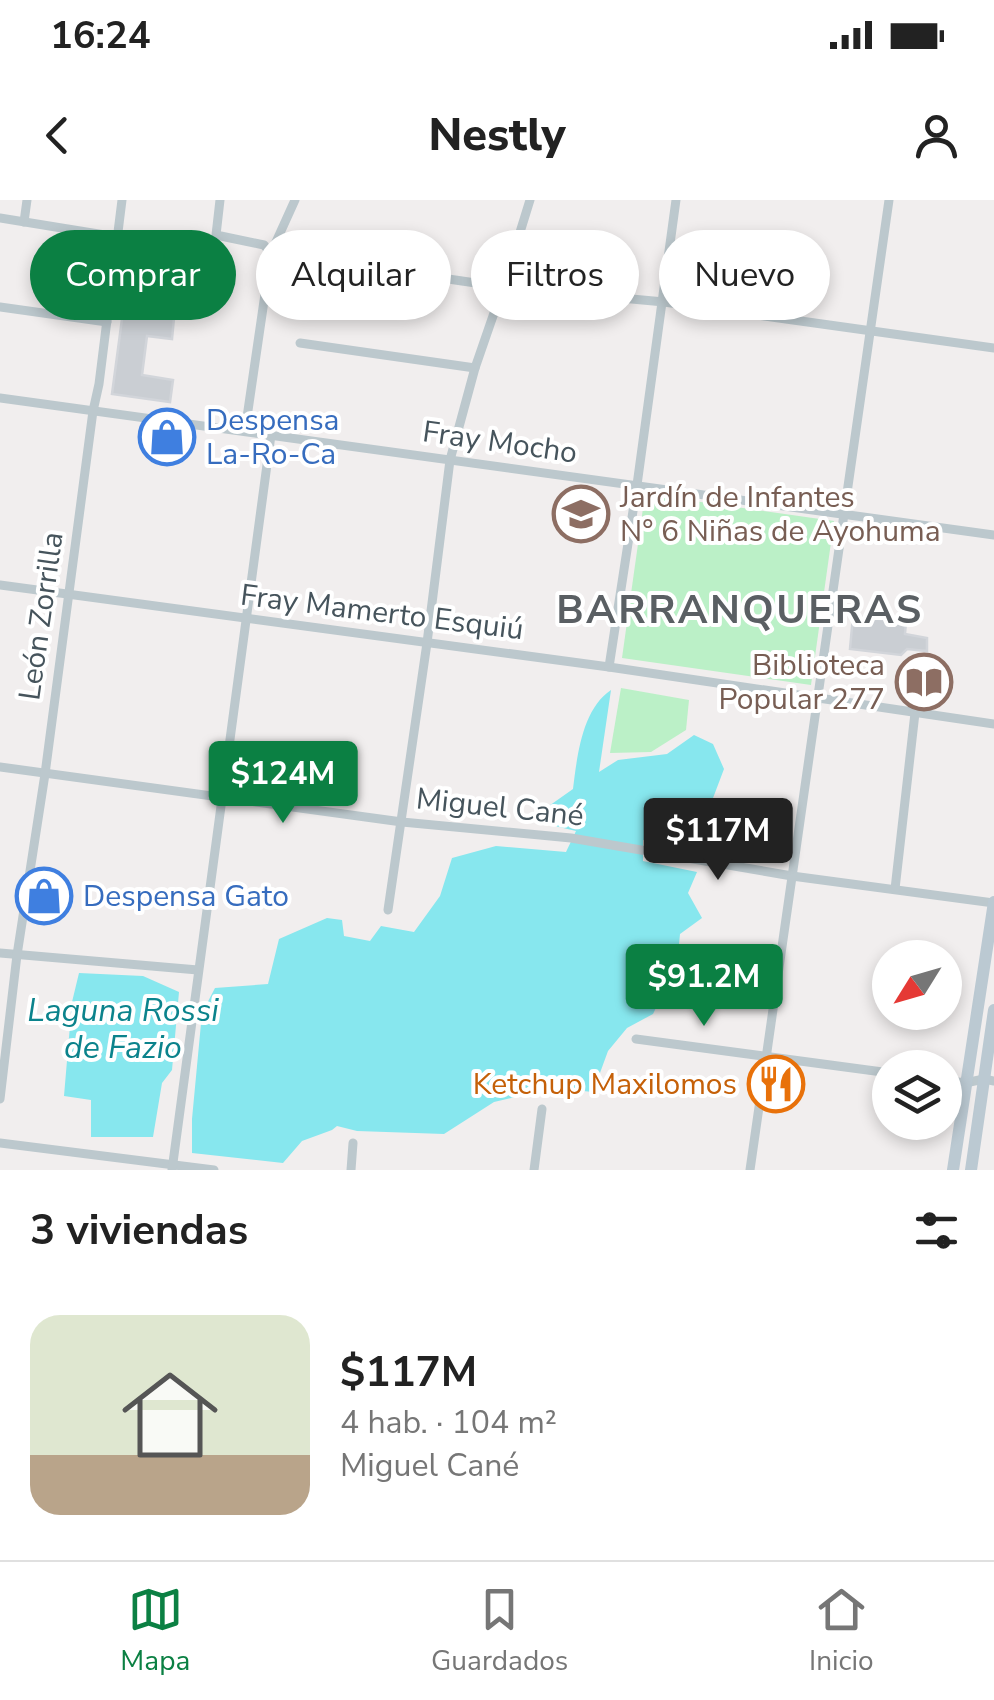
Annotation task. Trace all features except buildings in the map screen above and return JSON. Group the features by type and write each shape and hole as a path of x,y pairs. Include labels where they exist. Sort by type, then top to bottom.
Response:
{"main road":[{"path":"953,1170 994,902"},
{"path":"972,1170 989,1080 994,1010"}],"street":[{"path":"24,222 27,200"},
{"name":"León Zorrilla","path":"118,230 122,200"},
{"path":"220,200 216,235 256,242"},
{"path":"281,230 295,200"},
{"path":"521,230 530,200"},
{"path":"672,230 676,200"},
{"path":"750,1170 889,200"},
{"path":"0,218 74,230"},
{"path":"0,307 107,322"},
{"path":"245,432 261,320"},
{"path":"388,910 450,460 491,320"},
{"path":"610,668 661,320"},
{"path":"788,320 994,348"},
{"name":"León Zorrilla","path":"0,1099 16,955 107,322"},
{"path":"300,343 474,368"},
{"name":"Fray Mocho","path":"0,398 994,535"},
{"path":"172,1167 271,435"},
{"name":"Fray Mamerto Esquiú","path":"0,585 994,724"},
{"path":"895,890 915,713"},
{"name":"Miguel Cané","path":"0,768 402,822 570,838 792,876 994,902"},
{"path":"0,953 198,970"},
{"path":"636,1038 872,1071"},
{"path":"962,1082 989,1080"},
{"path":"534,1170 542,1109"},
{"path":"351,1170 353,1142"},
{"path":"0,1143 214,1170"}],"green space":[{"path":"645,494 834,521 811,685 622,658"},
{"path":"621,688 689,700 686,730 651,752 610,753"}],"water":[{"name":"Laguna Rossi de Fazio","path":"611,690 599,772 618,760 667,754 694,735 713,744 724,769 699,835 688,847 643,840 643,861 697,872 688,893 702,918 680,934 677,964 653,1014 627,1028 608,1051 593,1092 553,1088 494,1102 444,1134 357,1131 337,1126 302,1141 283,1163 192,1153 202,1013 215,988 268,984 279,939 327,918 342,920 344,936 370,941 381,926 414,932 440,896 452,858 496,846 566,852 576,831 529,820 573,789 587,721 601,698"},
{"name":"Laguna Rossi de Fazio","path":"79,973 143,976 179,992 172,1070 162,1083 153,1137 91,1137 91,1100 64,1096 72,1002"}],"place":[{"name":"Despensa La-Ro-Ca","path":"167,437"},
{"name":"Jardín de Infantes N° 6 Niñas de Ayohuma","path":"581,514"},
{"name":"Biblioteca Popular 277","path":"924,682"},
{"name":"Despensa Gato","path":"44,896"},
{"name":"Ketchup Maxilomos","path":"776,1084"}],"district":[{"name":"BARRANQUERAS","path":"740,609"}]}
